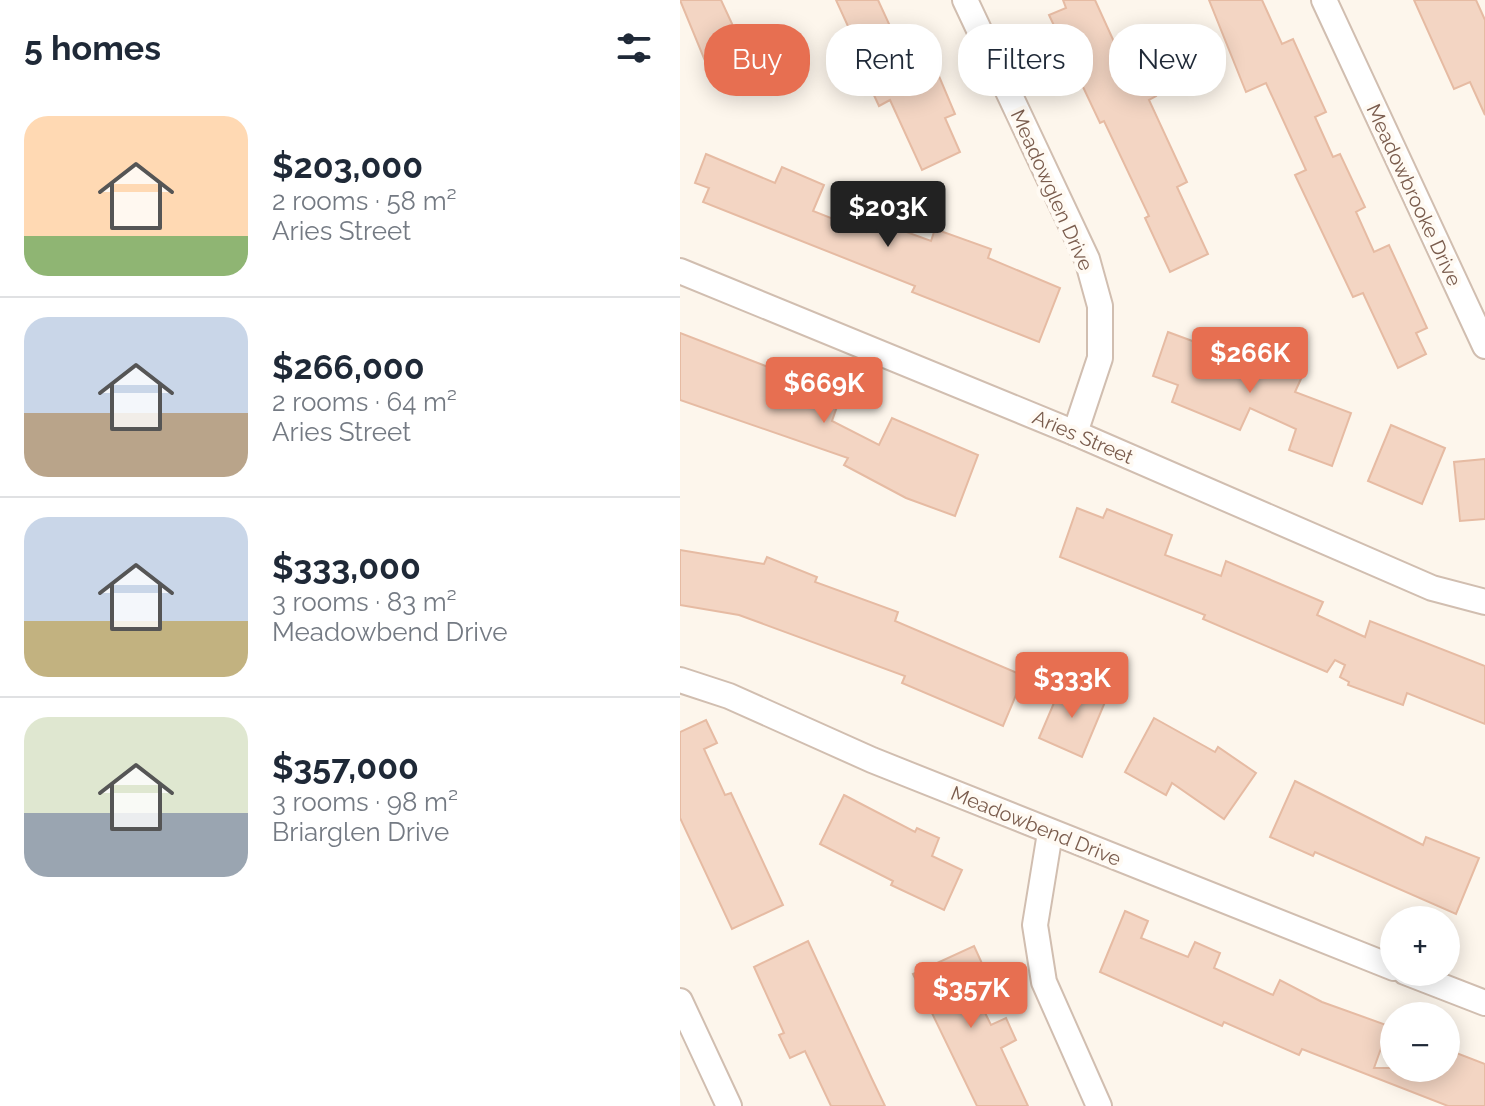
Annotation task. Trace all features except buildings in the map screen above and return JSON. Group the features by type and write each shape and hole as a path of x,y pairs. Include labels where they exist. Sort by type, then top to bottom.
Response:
{"street":[{"name":"Meadowglen Drive","path":"965,0 1087,259 1100,306 1100,358 1075,433"},
{"name":"Meadowbrooke Drive","path":"1324,0 1485,346"},
{"name":"Aries Street","path":"680,271 1075,433 1432,588 1485,602"},
{"name":"Meadowbend Drive","path":"680,680 729,696 872,760 1050,833 1380,963"},
{"path":"1050,833 1035,925 1044,982 1099,1106"},
{"path":"1441,986 1485,1003"},
{"path":"680,1001 729,1106"}]}
